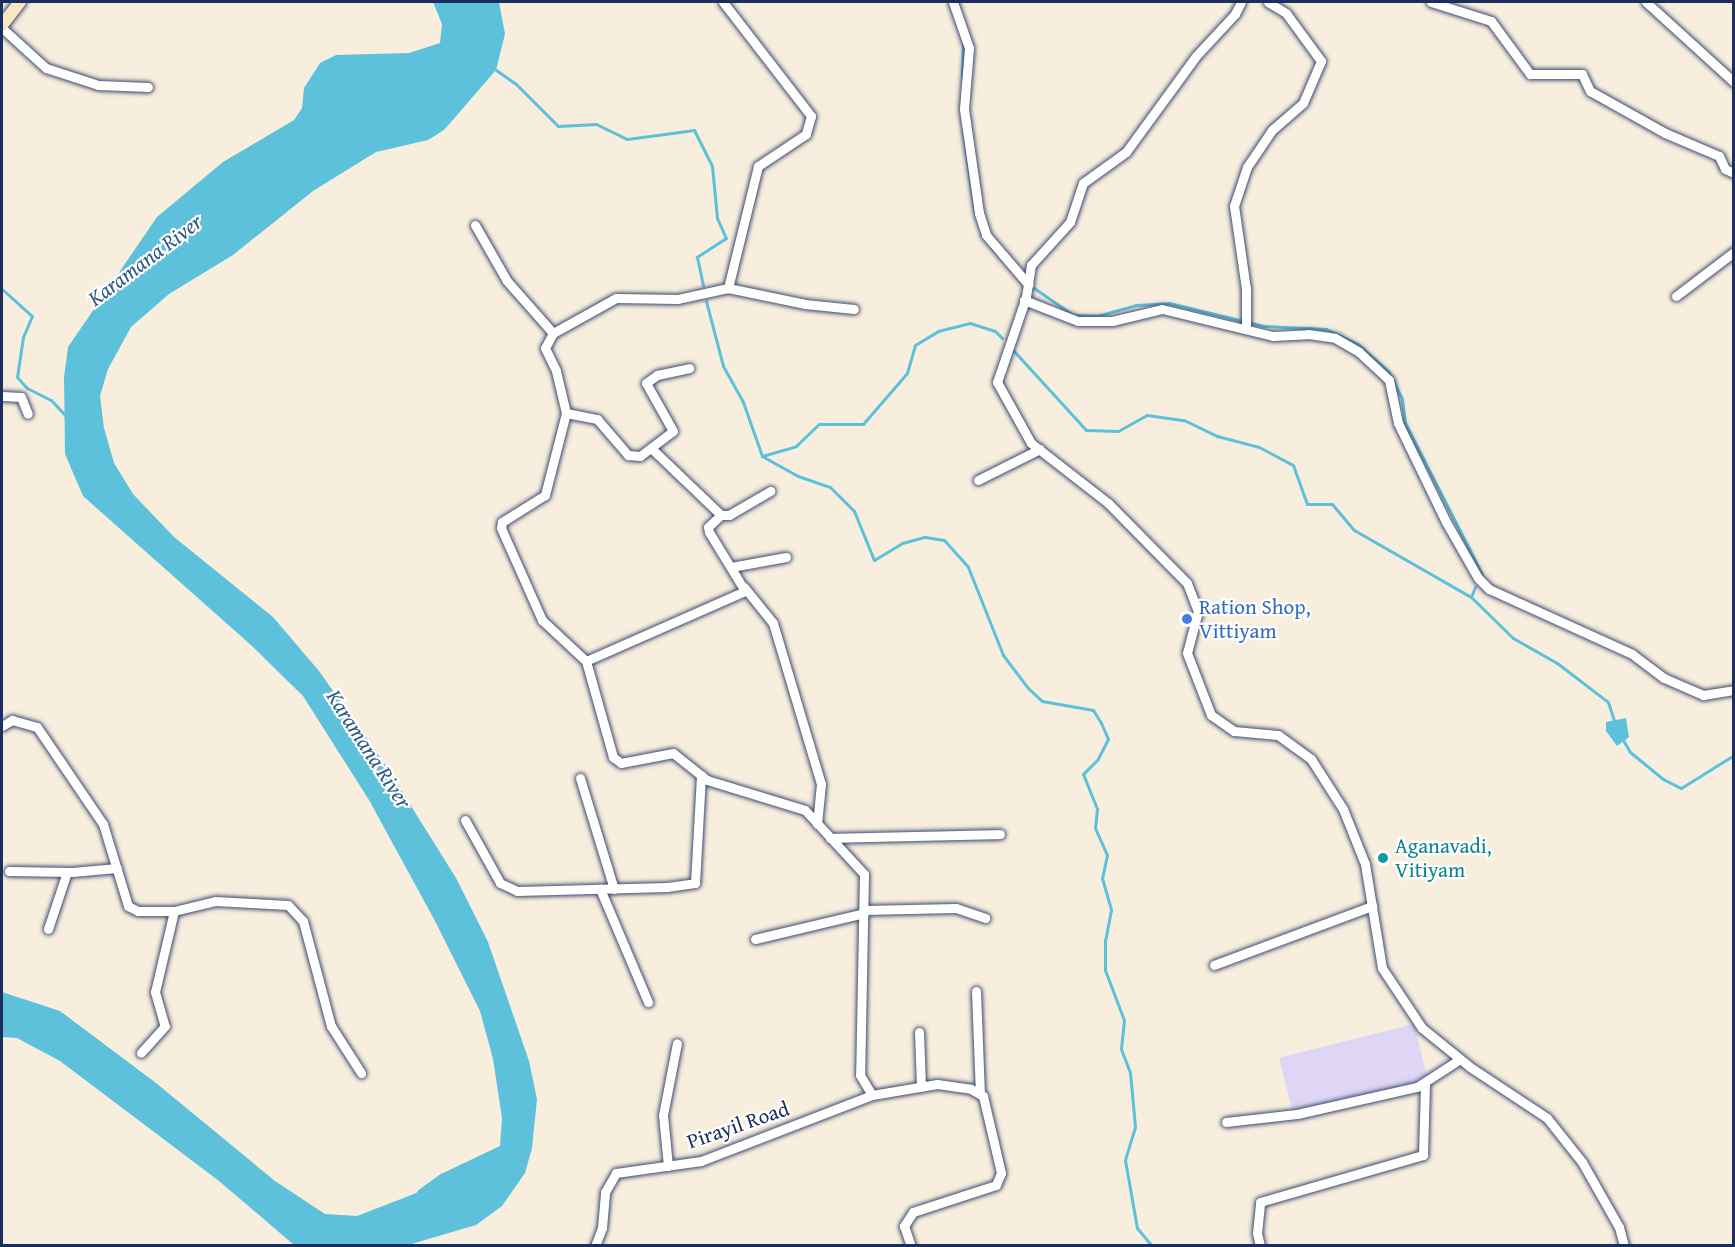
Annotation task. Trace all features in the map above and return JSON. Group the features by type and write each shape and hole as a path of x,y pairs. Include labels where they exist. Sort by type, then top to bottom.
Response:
{"street":[{"path":"20,2 2,26 46,68 98,85 148,87"},
{"path":"723,2 811,116 806,134 758,166 728,288"},
{"path":"953,2 969,48 964,109 979,213 986,235 1028,284"},
{"path":"1241,2 1235,14 1196,56 1126,152 1083,183 1070,222 1031,265 1024,300 997,382 1031,443 1108,503 1187,583 1198,611 1187,652 1210,715 1234,731 1278,735 1311,759 1343,809 1365,864 1382,968 1422,1028 1460,1059 1547,1118 1582,1162 1619,1227 1624,1245"},
{"path":"1246,329 1246,289 1234,206 1247,167 1272,130 1303,103 1321,60 1286,13 1268,2"},
{"path":"1431,2 1491,21 1530,74 1582,74 1590,91 1665,133 1719,156 1725,169 1734,173"},
{"path":"1646,2 1734,82"},
{"path":"475,225 507,281 553,333"},
{"path":"1676,296 1734,252"},
{"path":"854,309 805,304 728,288 678,299 616,298 553,333 545,348 556,371 566,413 545,495 502,522 501,528 542,620 585,661 613,757 621,763 673,753 701,775 804,810 864,874 860,1075 872,1095"},
{"path":"1024,300 1078,321 1112,321 1162,309 1273,336 1308,334 1335,338 1359,352 1389,380 1398,423 1446,522 1478,578 1489,589 1632,654 1664,678 1703,695 1734,690"},
{"path":"566,413 597,419 628,455 640,456 673,431 646,383 657,375 689,368"},
{"path":"2,396 21,397 28,414"},
{"path":"652,449 721,515"},
{"path":"978,480 1040,449"},
{"path":"770,490 729,515 721,515 708,527 744,587 773,623 821,784 817,824"},
{"path":"731,567 786,557"},
{"path":"585,661 739,597 745,591 744,587"},
{"path":"2,726 12,720 37,727 103,824 128,906 138,911 174,911 215,901 288,905 303,921 331,1026 361,1072"},
{"path":"465,820 500,883 517,891 614,889 695,883 701,775"},
{"path":"580,777 614,889"},
{"path":"830,837 1000,834"},
{"path":"9,871 67,872 117,868"},
{"path":"48,929 67,872"},
{"path":"600,889 648,1002"},
{"path":"1214,965 1372,906"},
{"path":"755,939 864,911 956,908 985,918"},
{"path":"141,1053 165,1026 155,992 174,911"},
{"path":"911,1245 904,1226 913,1212 996,1185 1001,1173 980,1094 976,991"},
{"path":"919,1032 921,1087"},
{"path":"668,1166 663,1115 677,1043"},
{"path":"1226,1122 1329,1108 1421,1085 1460,1059"},
{"name":"Pirayil Road","path":"595,1245 602,1228 605,1192 616,1173 701,1161 872,1095 937,1084 971,1089 980,1094"},
{"path":"1260,1245 1257,1233 1260,1202 1423,1155 1421,1085"}],"shaded area":[{"path":"1414,1024 1429,1085 1294,1119 1279,1058"}],"water":[{"path":"433,2 499,2 505,34 496,70 444,130 428,140 376,152 313,191 233,255 169,294 131,327 108,369 100,396 104,428 114,463 133,494 174,537 273,617 319,671 386,766 456,878 488,942 529,1061 537,1099 532,1148 525,1173 502,1206 476,1225 408,1245 294,1245 219,1181 60,1061 17,1038 2,1037 2,992 60,1011 156,1083 275,1181 325,1214 357,1216 489,1165 500,1146 502,1118 493,1059 480,1011 435,921 369,800 303,696 252,646 83,496 65,454 64,377 68,347 157,217 223,162 294,120 302,108 304,88 320,63 336,55 409,53 440,43 442,24"},
{"path":"1626,718 1629,737 1617,746 1606,731 1606,722"}],"waterway":[{"path":"962,76 963,41"},
{"path":"496,70 516,84 558,126 596,124 627,139 694,130 712,166 717,218 726,238 697,257 703,285"},
{"path":"963,131 975,213"},
{"path":"981,234 997,254"},
{"path":"1034,288 1073,315 1097,316 1136,305 1169,303 1264,326 1326,329 1358,344 1388,371 1402,399 1405,423 1482,574"},
{"path":"2,289 32,316 23,337 17,377 27,388 51,400 65,415"},
{"path":"706,301 723,366 743,402 762,456 796,446 819,424 863,424 907,373 915,345 938,331 970,323 995,331 1002,338"},
{"path":"1013,350 1086,430 1118,431 1147,415 1184,420 1217,436 1259,447 1293,465 1307,504 1332,504 1354,530 1471,597 1513,638 1557,663 1608,702 1615,723"},
{"path":"762,456 798,476 830,487 854,511 874,560 902,543 925,537 944,540 968,567 1003,655 1028,688 1042,701 1093,710 1101,723 1108,739 1098,759 1083,774 1097,809 1095,828 1107,855 1102,878 1111,910 1105,940 1105,970 1124,1020 1121,1049 1130,1072 1135,1127 1125,1160 1137,1228 1152,1246"},
{"path":"1471,597 1475,587"},
{"path":"1623,740 1630,752 1663,779 1681,788 1734,755"},
{"name":"Karamana River","path":"424,1196 445,1181 512,1149"}],"place":[{"name":"Ration Shop, Vittiyam","path":"1187,619"},
{"name":"Aganavadi, Vitiyam","path":"1383,858"}]}
